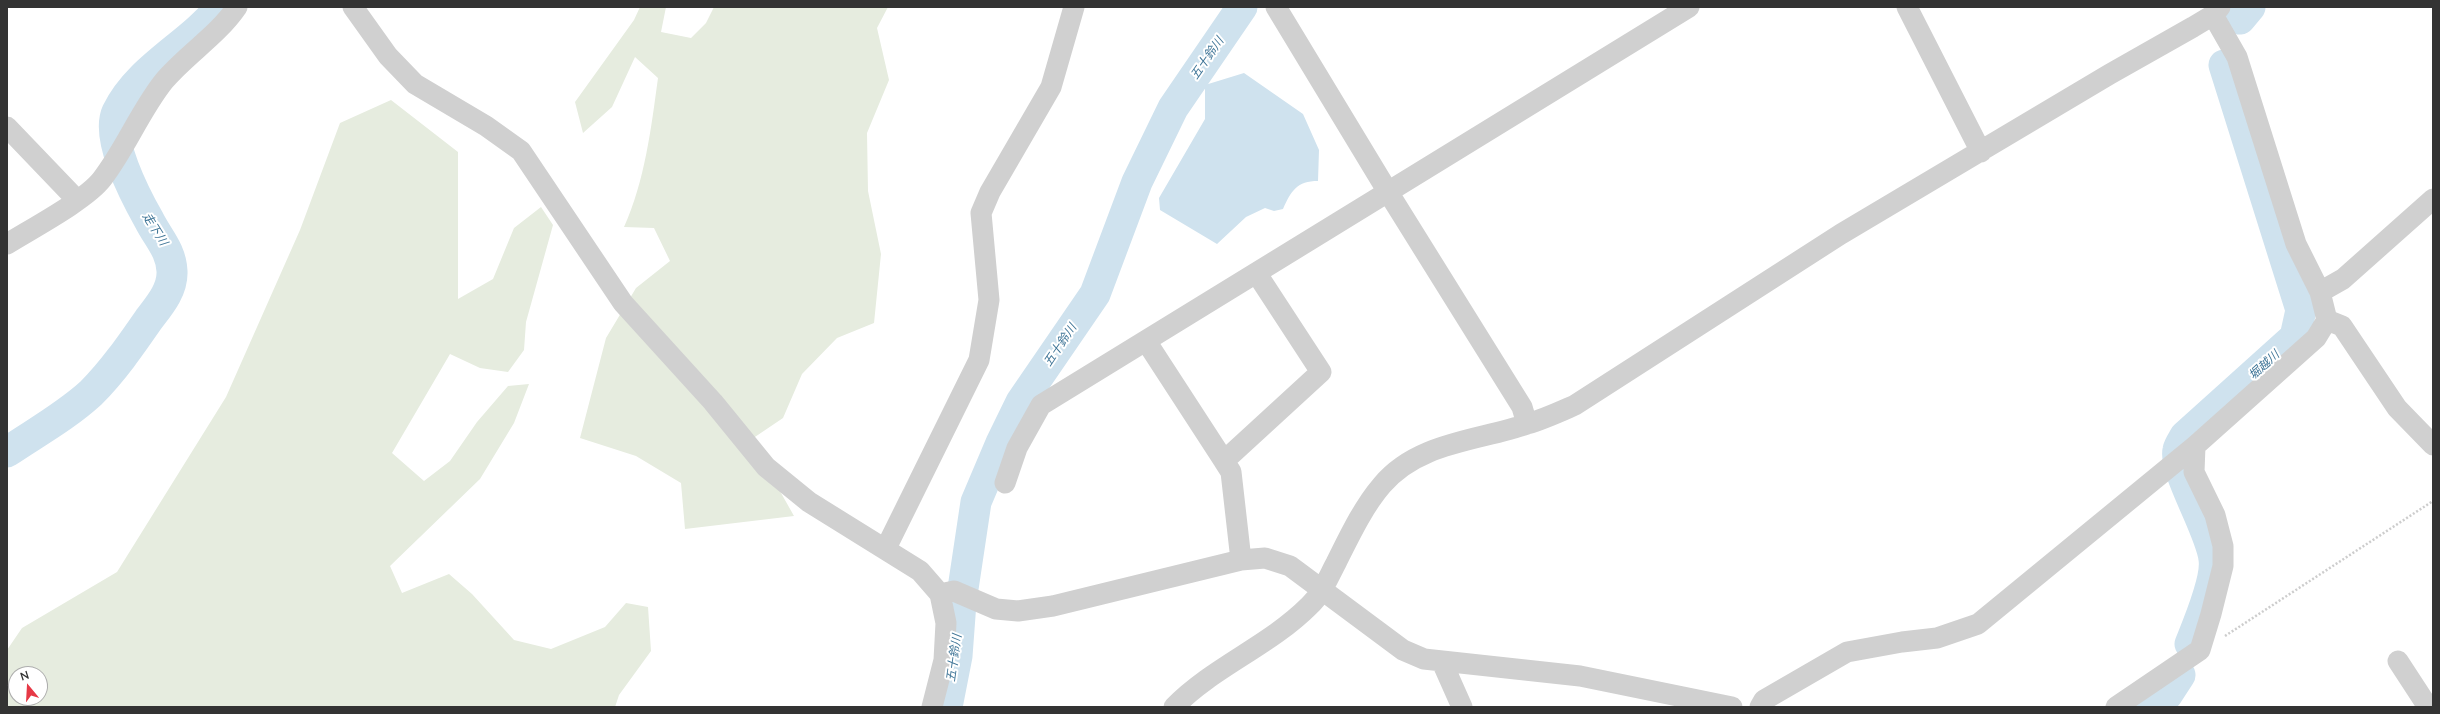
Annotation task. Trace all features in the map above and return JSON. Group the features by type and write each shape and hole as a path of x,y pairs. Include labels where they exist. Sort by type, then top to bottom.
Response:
{"street":[{"path":"7,244 77,200 102,180 128,141 149,102 165,80 227,21 237,7"},
{"path":"353,7 388,56 415,84 486,126 521,151 623,303 714,402 766,467 809,502 886,548 920,571 947,593 996,608 1018,611 1053,606 1241,560 1265,558 1290,566 1403,650 1424,659 1580,676 1721,706"},
{"path":"886,548 978,360 989,300 981,213 990,192 1051,87 1074,7"},
{"path":"1276,7 1388,192 1522,407 1527,424"},
{"path":"1005,483 1017,448 1042,405 1689,7"},
{"path":"1907,7 1980,152"},
{"path":"1174,707 1228,665 1290,624 1323,590 1368,505 1382,484 1409,461 1443,447 1527,424 1575,405 1801,259 2217,11 2236,57 2296,244 2320,292 2327,320 2316,338 2182,457 2097,529 1978,624 1937,638 1902,642 1847,652 1764,700 1760,707"},
{"path":"7,127 77,200"},
{"path":"2320,292 2343,279 2433,199"},
{"path":"1224,461 1321,372 1257,274"},
{"path":"2327,320 2342,326 2397,408 2433,445"},
{"path":"1146,341 1231,472 1241,560"},
{"path":"2116,707 2200,650 2219,586 2223,566 2223,546 2215,515 2194,472 2182,457"},
{"path":"932,707 944,660 947,593"},
{"path":"2398,661 2428,707"},
{"path":"1442,662 1462,707"}],"path":[{"path":"2200,650 2236,630 2433,501"}],"shaded area":[{"path":"640,7 666,7 661,32 691,38 706,23 714,7 888,7 877,28 889,80 867,133 868,191 881,254 874,323 837,338 802,374 783,418 746,443 772,477 794,516 685,529 681,483 636,456 580,438 606,338 636,288 670,261 654,228 624,227 642,173 650,135 658,78 635,57 612,107 583,133 575,102 634,20"},
{"path":"391,100 458,152 458,299 493,279 514,228 541,207 553,225 526,322 524,350 508,372 480,368 450,354 392,453 424,481 450,461 477,422 508,386 529,384 514,423 480,479 390,566 402,593 449,574 472,594 514,640 551,649 605,627 626,603 648,607 651,651 619,695 615,707 7,707 7,650 22,628 117,572 226,397 300,230 340,123"}],"water":[{"path":"1244,73 1303,114 1319,150 1318,181 1311,181 1296,188 1292,192 1283,209 1274,211 1265,208 1246,217 1217,244 1160,210 1159,198 1205,119 1205,85"}],"waterway":[{"name":"走下川","path":"7,452 61,417 91,393 122,358 168,291 172,278 172,271 167,250 130,183 118,152 114,123 117,112 138,82 151,69 208,21 220,7"},
{"name":"五十鈴川","path":"947,707 957,656 961,602 976,502 1001,443 1021,402 1095,294 1137,182 1173,108 1242,7"},
{"name":"堀越川","path":"2240,19 2250,7"},
{"name":"堀越川","path":"2190,644 2210,590 2213,578 2214,559 2206,533 2181,472 2178,459 2178,450 2185,436 2295,337 2301,310 2224,65"},
{"name":"堀越川","path":"2146,707 2167,695 2180,675"}]}
